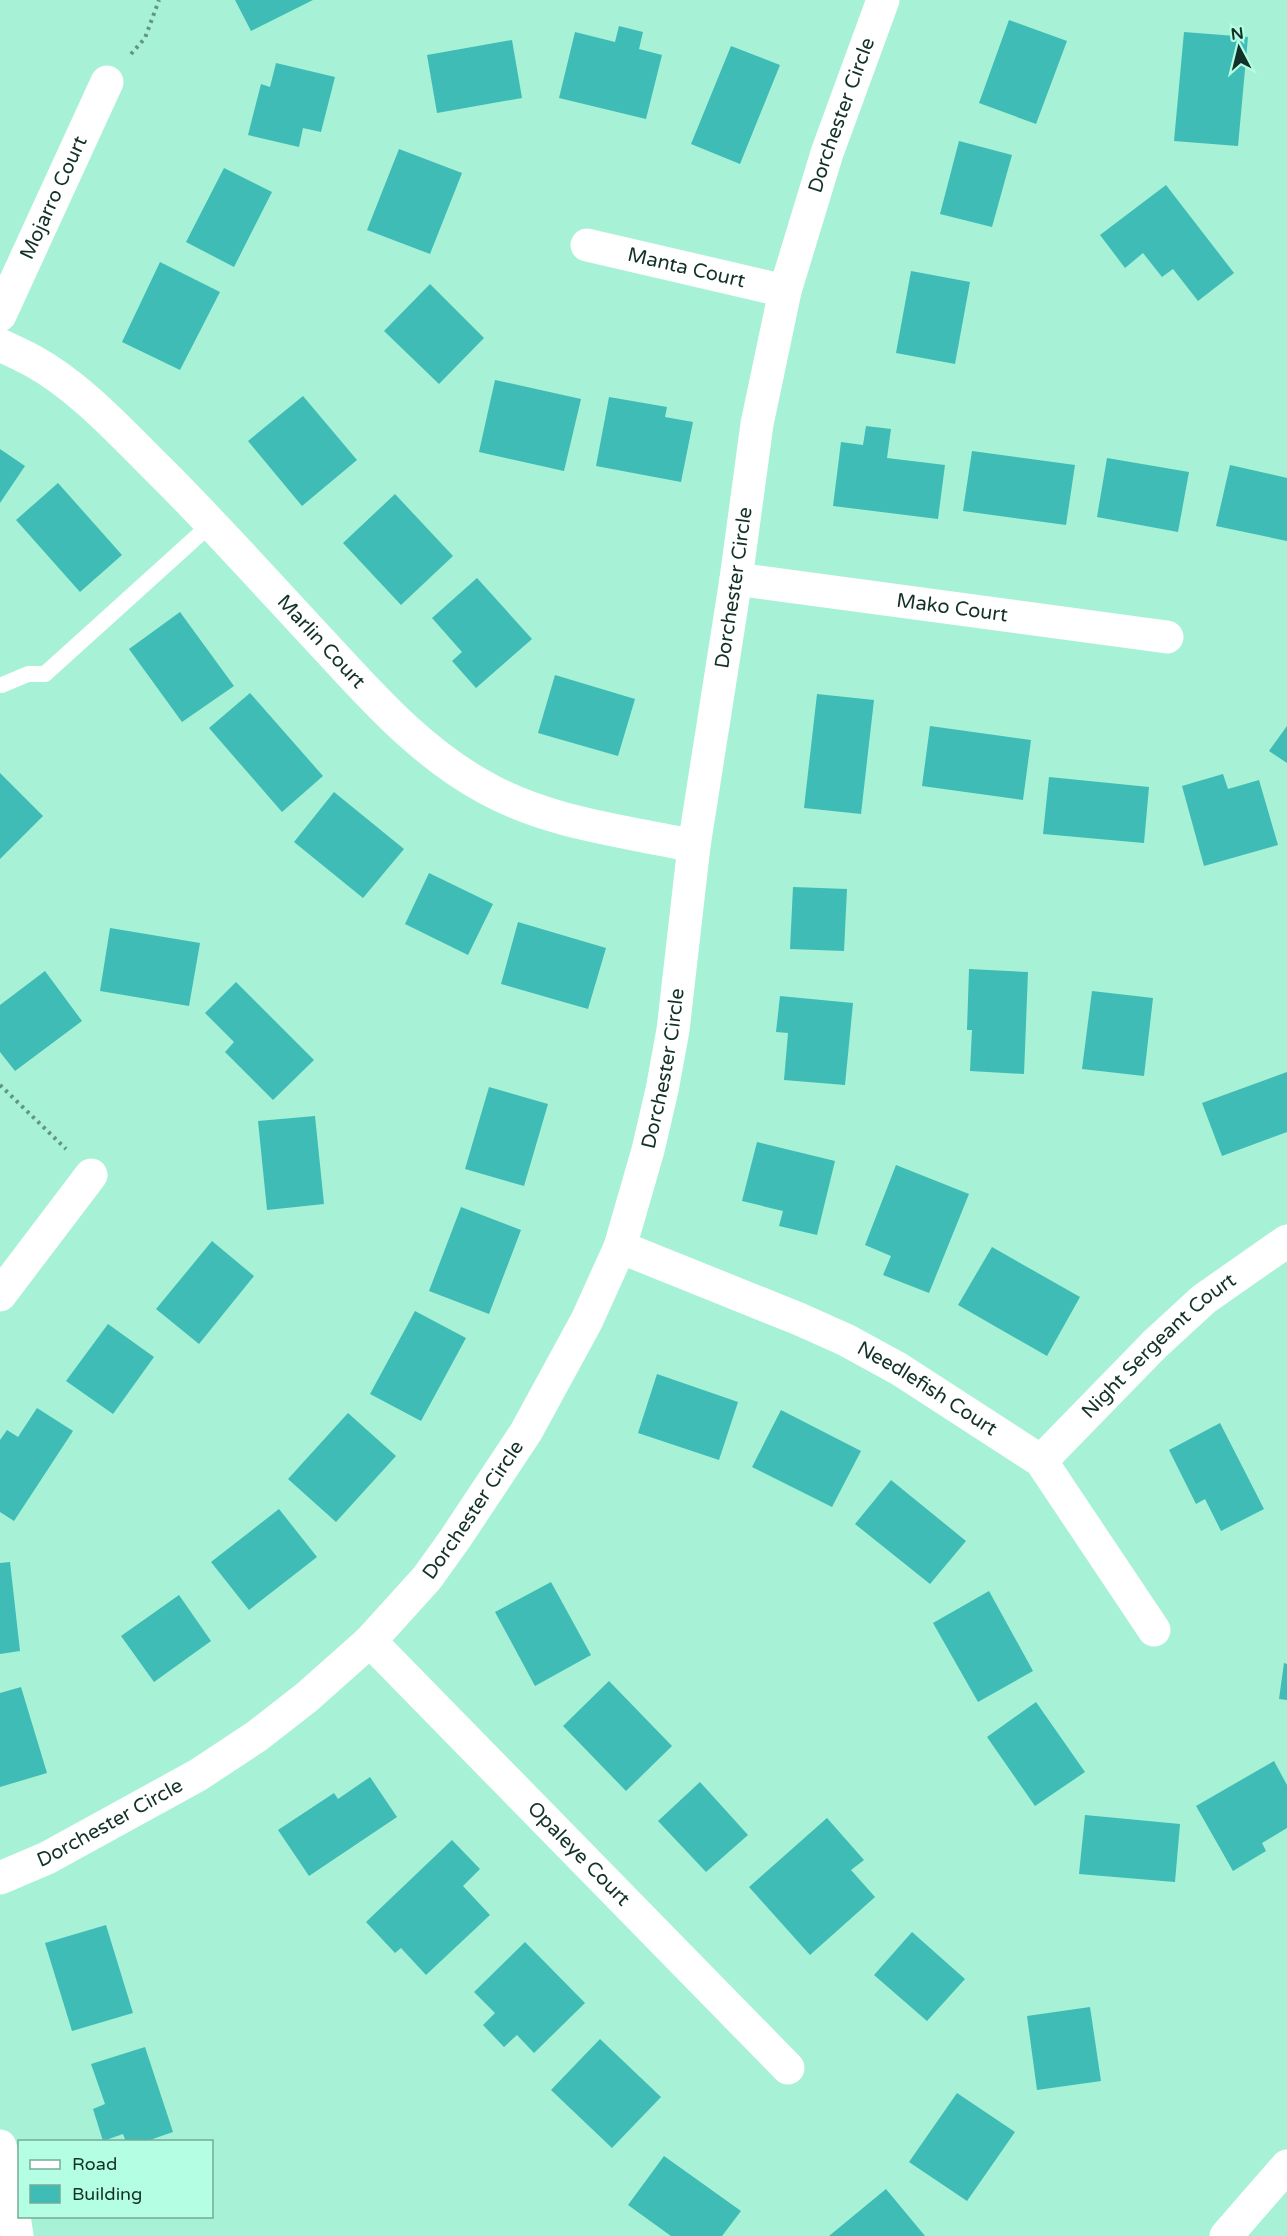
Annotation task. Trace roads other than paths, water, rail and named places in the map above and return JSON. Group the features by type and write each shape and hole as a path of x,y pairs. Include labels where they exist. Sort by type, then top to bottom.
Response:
{"street":[{"name":"Dorchester Circle","path":"0,1878 47,1858 198,1775 257,1736 307,1697 370,1641 427,1578 455,1539 526,1432 582,1329 620,1246 648,1150 673,1030 694,846 736,579 757,424 785,291 827,153 862,52 883,0"},
{"name":"Mojarro Court","path":"0,315 107,82"},
{"name":"Manta Court","path":"587,245 785,291"},
{"name":"Marlin Court","path":"0,345 34,361 70,387 105,417 212,523 379,704 434,755 460,773 514,802 547,813 694,846"},
{"name":"Mako Court","path":"736,579 1167,637"},
{"path":"0,1295 92,1175"},
{"name":"Night Sergeant Court","path":"1041,1461 1155,1344 1204,1299 1287,1241"},
{"name":"Needlefish Court","path":"620,1246 846,1340 908,1375 1041,1461 1154,1630"},
{"name":"Opaleye Court","path":"370,1641 788,2068"},
{"path":"0,2146 9,2182 17,2236"},
{"path":"1227,2236 1287,2166"}],"lane":[{"path":"2,685 28,674 45,674 212,523"}]}
